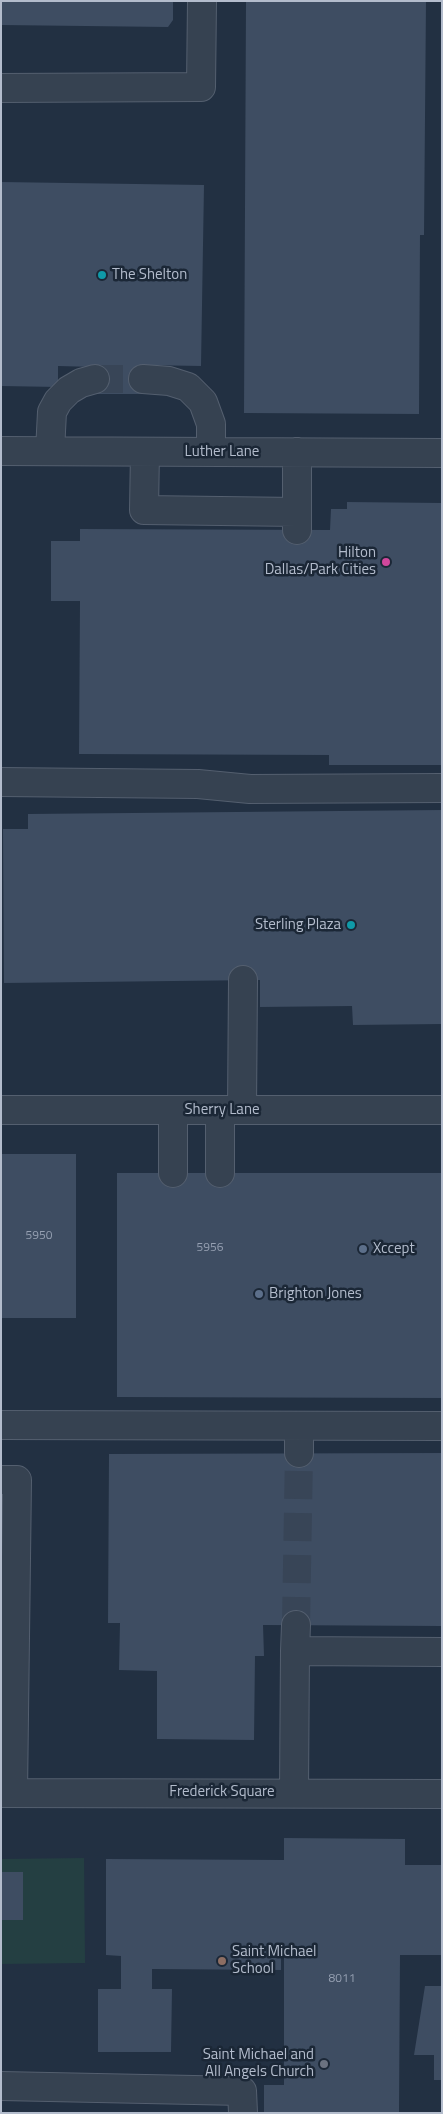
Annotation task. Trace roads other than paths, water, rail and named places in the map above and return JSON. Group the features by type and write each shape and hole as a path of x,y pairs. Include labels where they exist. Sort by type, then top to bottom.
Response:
{"street":[{"path":"1,88 202,87 202,1"},
{"path":"50,451 52,412 58,401 69,390 95,379"},
{"path":"143,379 188,386 203,402 210,424 211,452"},
{"name":"Luther Lane","path":"1,451 442,453"},
{"path":"145,452 144,520 296,521 297,452"},
{"path":"1,782 198,784 250,789 442,788"},
{"path":"220,1173 231,1110 243,980"},
{"name":"Sherry Lane","path":"1,1110 442,1110"},
{"path":"173,1110 173,1173"},
{"path":"1,1425 442,1426"},
{"path":"299,1426 299,1453"},
{"path":"1,1480 17,1480 7,1793"},
{"path":"294,1792 295,1638 442,1652"},
{"name":"Frederick Square","path":"7,1793 294,1792 442,1794"},
{"path":"1,2086 242,2090 243,2113"}],"tunnel":[{"path":"95,379 143,379"},
{"path":"296,1625 299,1453"}],"place":[{"name":"The Shelton","path":"102,275"},
{"name":"Hilton Dallas/Park Cities","path":"386,562"},
{"name":"Sterling Plaza","path":"351,925"},
{"name":"Xccept","path":"363,1249"},
{"name":"Brighton Jones","path":"259,1294"},
{"name":"Saint Michael School","path":"222,1961"},
{"name":"Saint Michael and All Angels Church","path":"324,2064"}]}
